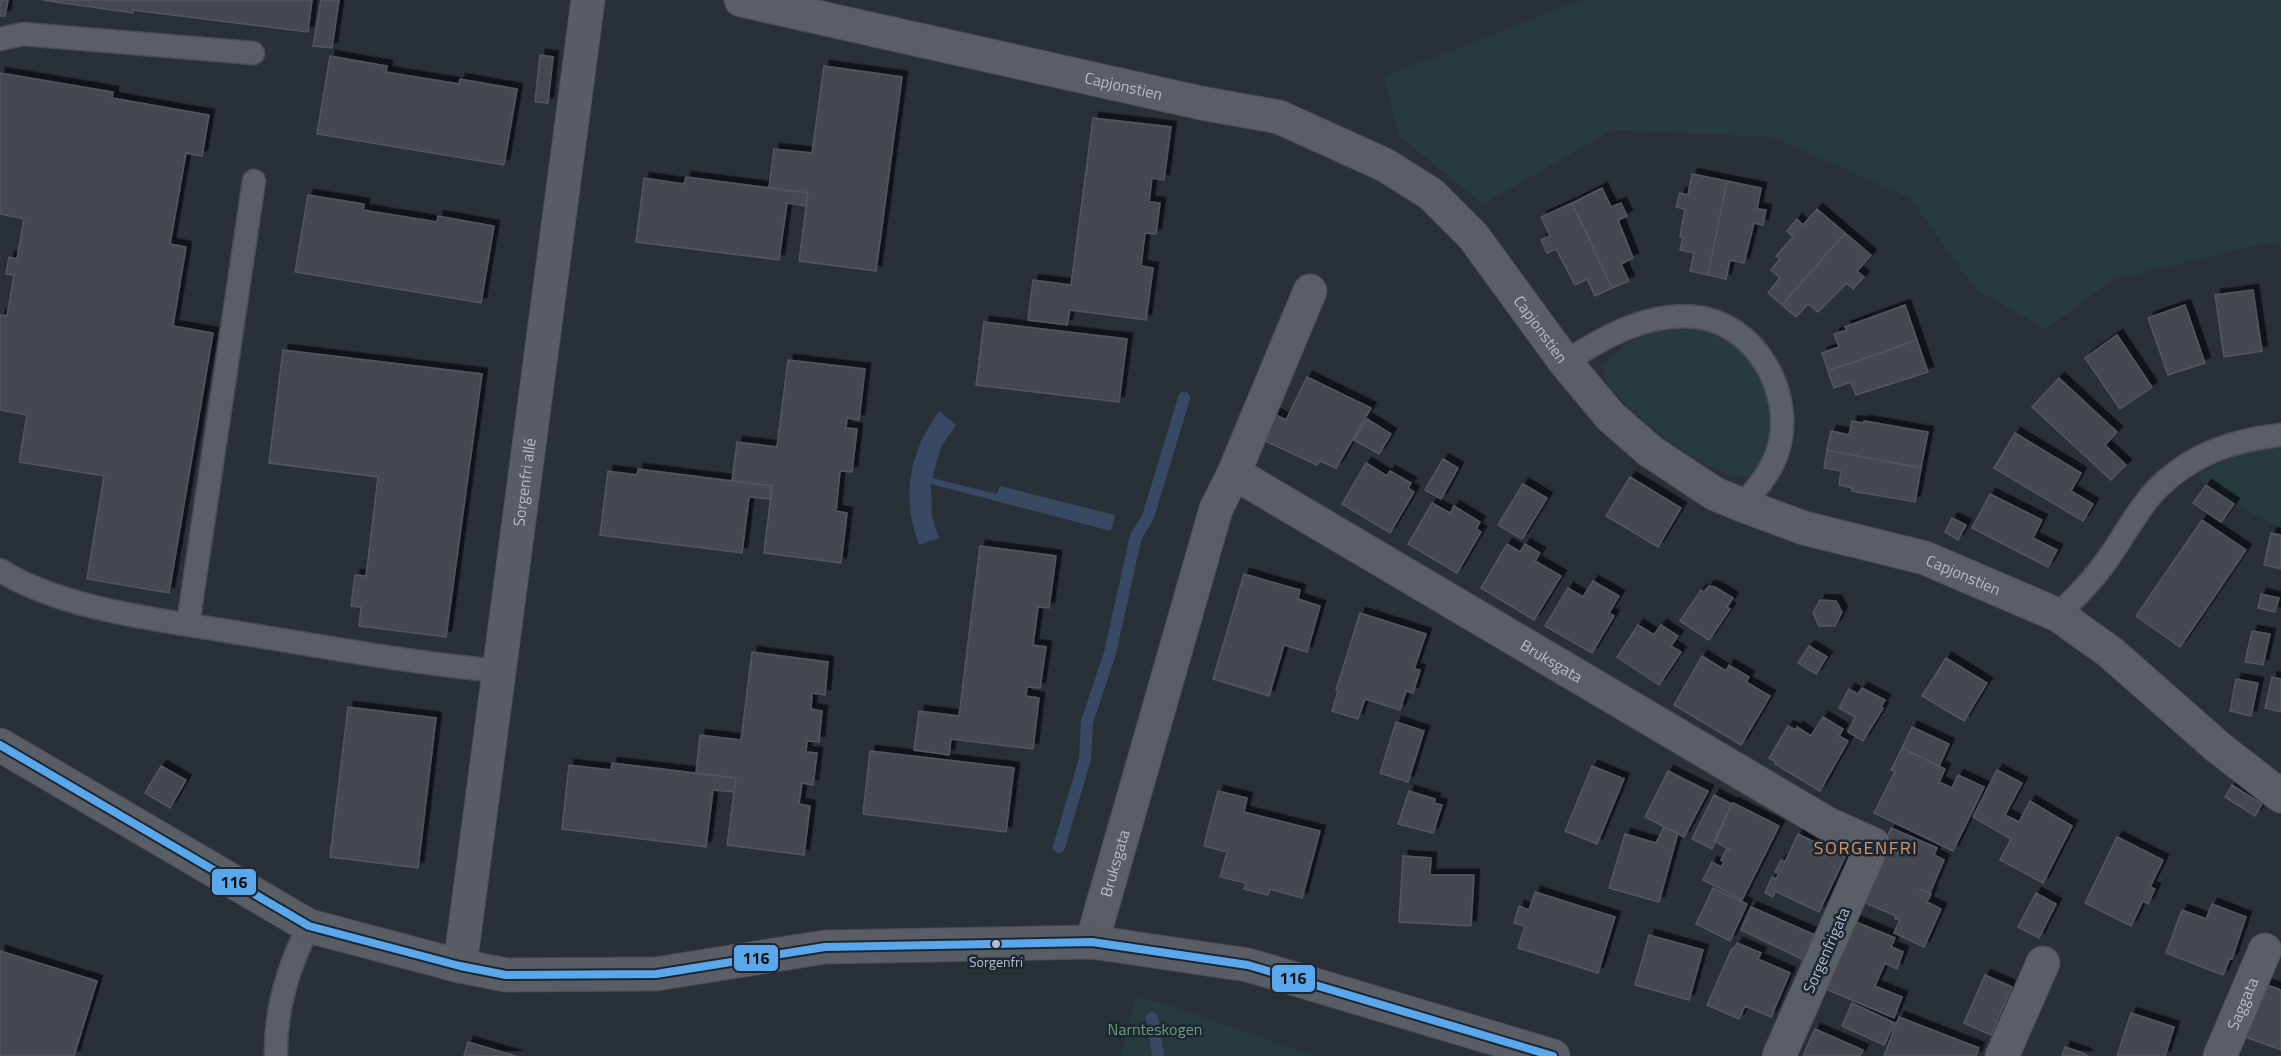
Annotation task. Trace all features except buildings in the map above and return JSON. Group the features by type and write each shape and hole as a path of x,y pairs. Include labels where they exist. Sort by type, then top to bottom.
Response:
{"main road":[{"name":"Sorgenfri allé","path":"460,966 588,0"},
{"path":"0,745 309,926 460,966 506,975 656,974 825,947 1092,942 1248,965 1553,1056"}],"street":[{"name":"Capjonstien","path":"741,0 1201,103 1279,117 1385,165 1431,195 1473,236 1564,362 1610,416 1650,451 1715,494 1742,505 1804,528 1925,558 1997,586 2058,615 2110,652 2226,754 2281,796"},
{"name":"Bruksgata","path":"1092,942 1216,509 1234,473 1310,291"},
{"name":"Bruksgata","path":"1234,473 1828,824 1873,844"},
{"name":"Sorgenfrigata","path":"1779,1056 1873,844"},
{"name":"Saggata","path":"2220,1056 2265,950"},
{"path":"2002,1056 2043,963"}],"lane":[{"path":"0,39 22,34 253,53"},
{"path":"188,624 254,180"},
{"path":"1564,362 1620,331 1650,320 1698,317 1720,323 1738,333 1755,347 1765,363 1775,385 1782,421 1780,443 1773,466 1765,479 1742,505"},
{"path":"2058,615 2108,560 2154,492 2182,467 2212,450 2237,442 2281,435"},
{"path":"0,570 64,600 188,624 441,666 499,671"},
{"path":"276,1056 279,1006 291,961 309,926"}],"green space":[{"path":"1582,0 2281,0 2281,246 2263,243 2112,280 2046,329 1975,289 1910,198 1773,137 1613,130 1483,204 1400,137 1384,77"},
{"path":"1674,329 1711,332 1735,344 1750,359 1761,376 1768,396 1769,438 1763,458 1752,476 1737,476 1698,460 1639,416 1609,384 1603,365 1618,350 1644,336"},
{"path":"2281,448 2281,528 2234,504 2196,476 2237,456 2258,450"},
{"name":"Narnteskogen","path":"1135,998 1163,1003 1313,1056 1120,1056"}],"water":[{"path":"939,411 956,425 941,447 932,478 997,494 1000,486 1115,515 1111,531 931,484 932,517 939,538 919,545 910,510 911,476 921,443"}],"waterway":[{"path":"1059,847 1085,759 1087,722 1110,653 1136,536 1148,517 1184,398"},
{"path":"1152,1018 1158,1056"}],"transit line":[{"name":"116","path":"0,745 309,926 460,966 506,975 656,974 825,947 1092,942 1248,965 1553,1056"}],"place":[{"name":"Sorgenfri","path":"996,944"}],"district":[{"name":"SORGENFRI","path":"1866,848"}]}
